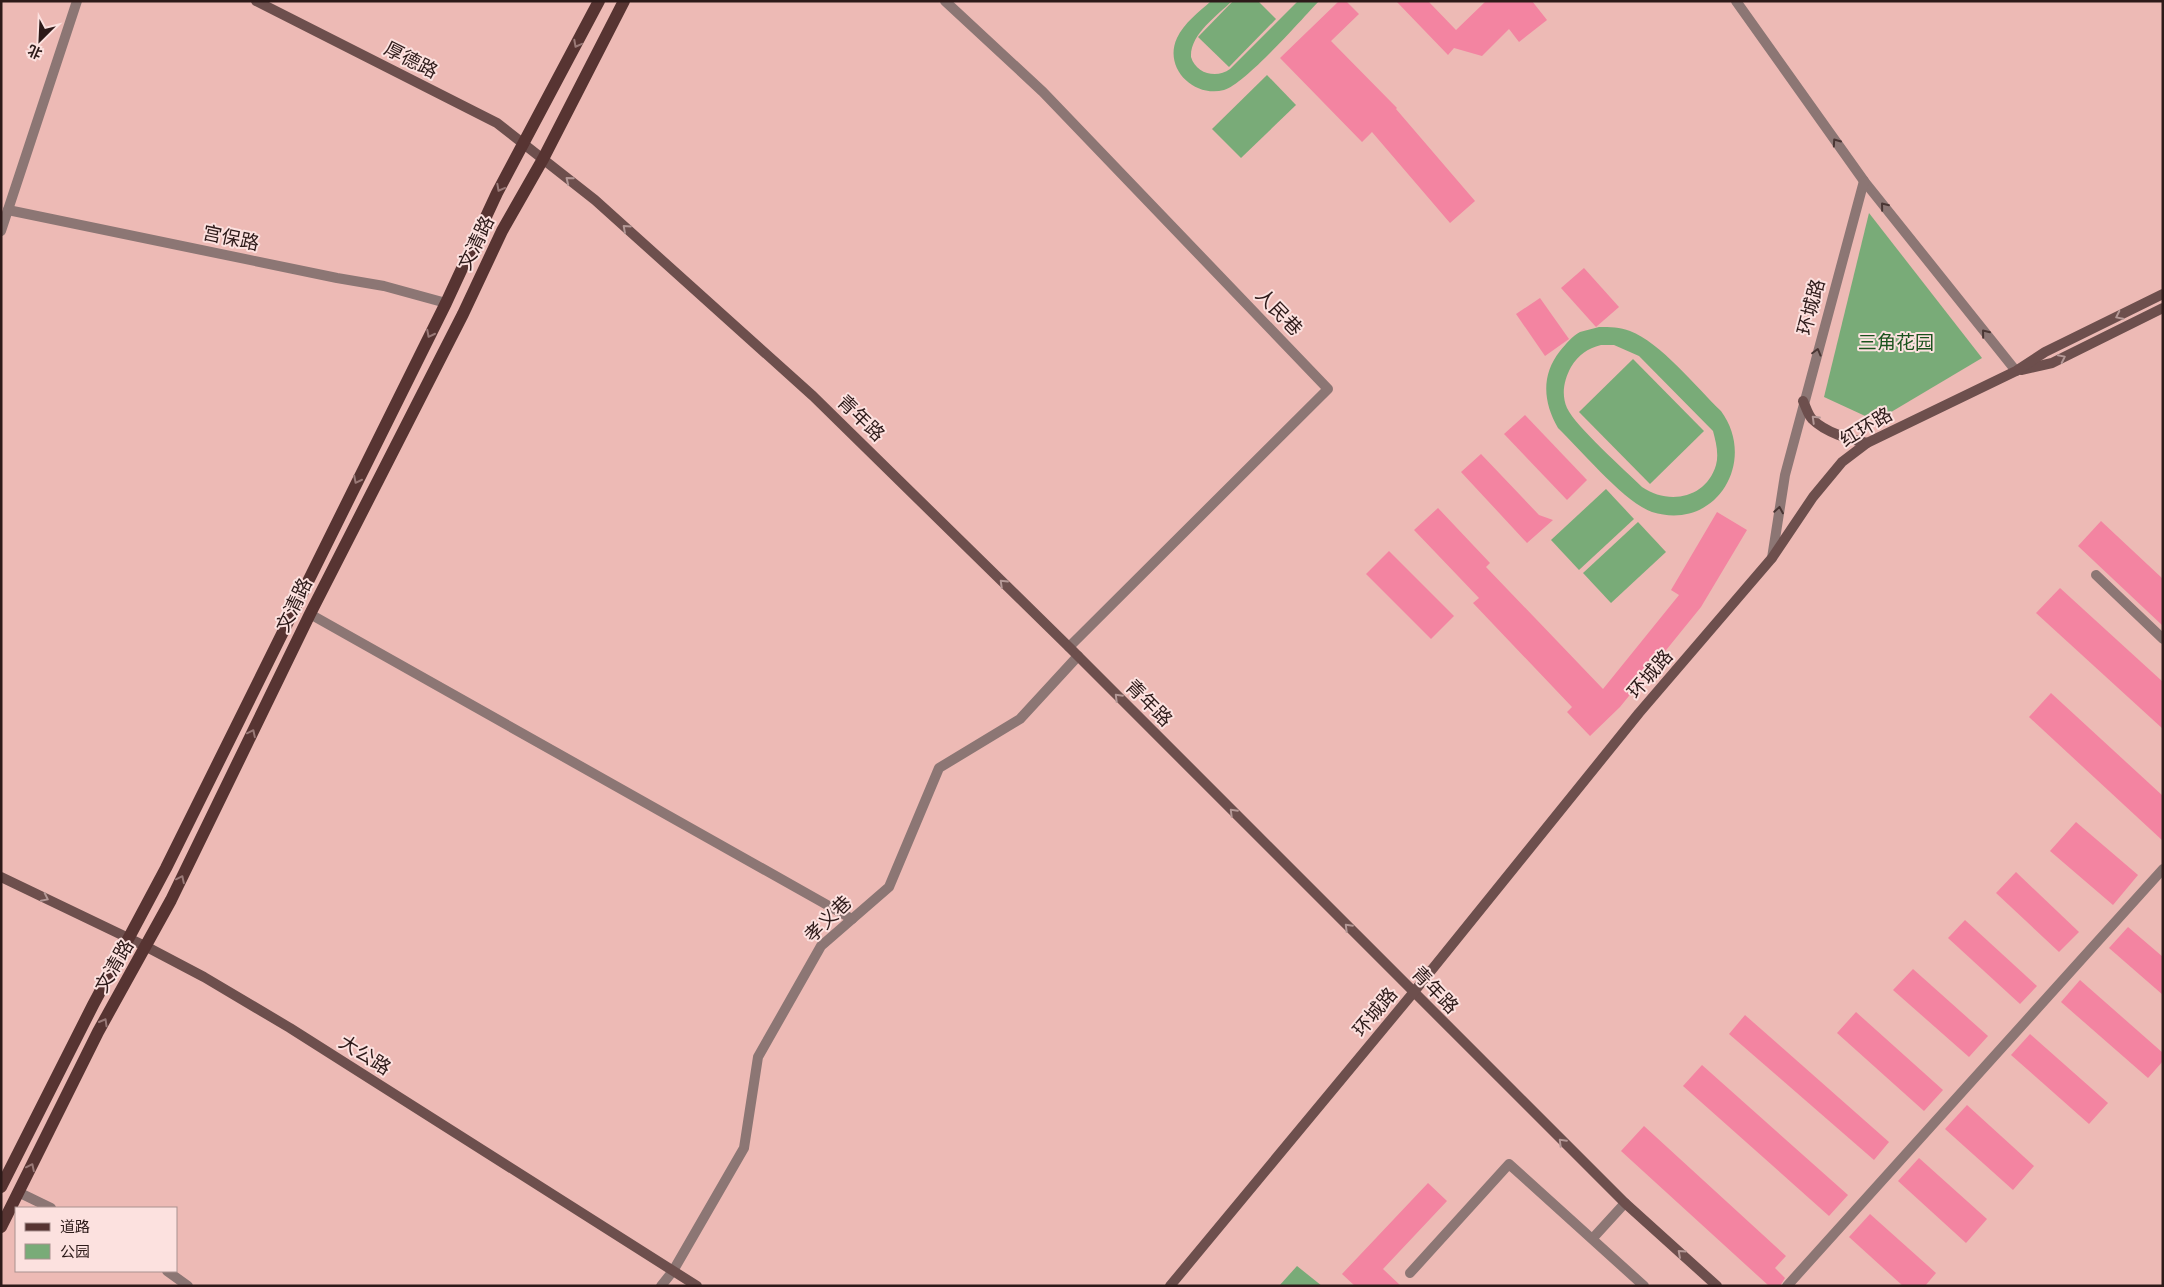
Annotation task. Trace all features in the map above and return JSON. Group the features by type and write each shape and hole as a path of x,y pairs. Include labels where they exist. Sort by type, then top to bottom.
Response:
{"main road":[{"name":"文清路","path":"1,1187 129,938 446,303 497,192 599,1"},
{"name":"文清路","path":"1,1227 98,1032 147,947 310,614 463,314 502,231 543,159 624,1"}],"street":[{"path":"1,231 77,1"},
{"name":"厚德路","path":"256,1 497,123 543,159"},
{"name":"人民巷","path":"945,1 1043,92 1328,388 1069,647"},
{"path":"1736,1 1864,181 2016,371"},
{"name":"青年路","path":"543,159 595,200 813,396 1069,647 1413,994 1625,1204 1717,1286"},
{"name":"环城路","path":"1170,1286 1413,994 1639,713 1772,558 1785,475 1803,401 1864,181"},
{"name":"宫保路","path":"8,210 384,286 446,303"},
{"name":"红环路","path":"1772,558 1813,497 1842,462 1867,443 2016,371 2045,352 2163,294"},
{"name":"红环路","path":"2016,371 2052,363 2163,308"},
{"path":"1803,401 1812,419 1843,437 1867,443"},
{"path":"2096,575 2163,639"},
{"path":"310,614 852,919"},
{"name":"孝义巷","path":"661,1286 673,1271 744,1148 758,1057 820,946 889,887 940,768 1020,719 1078,656"},
{"path":"1786,1286 2163,869"},
{"name":"大公路","path":"1,877 147,947 290,1028 697,1286"},
{"path":"1410,1273 1509,1164 1644,1286"},
{"path":"18,1192 49,1207"},
{"path":"1593,1238 1625,1204"},
{"path":"168,1272 188,1286"}],"green space":[{"path":"1211,1 1232,1 1200,33 1192,49 1191,57 1202,71 1219,74 1230,69 1298,1 1319,1 1273,50 1245,76 1224,90 1213,91 1192,85 1178,70 1174,60 1177,38 1192,18"},
{"path":"1233,1 1258,1 1276,19 1229,67 1198,37"},
{"path":"1267,75 1296,105 1241,158 1212,129"},
{"name":"三角花园","path":"1869,213 1982,358 1876,421 1824,397"},
{"path":"1599,327 1611,327 1630,331 1654,345 1721,411 1731,431 1735,451 1732,470 1724,488 1712,502 1695,512 1675,515 1652,512 1641,506 1616,487 1558,428 1549,408 1546,389 1547,379 1554,360 1572,338 1580,332","holes":["1601,345 1614,345 1639,356 1713,431 1717,452 1716,465 1711,476 1695,492 1685,496 1663,496 1652,493 1642,487 1590,437 1567,408 1564,398 1564,387 1574,362 1580,355 1592,348"]},
{"path":"1633,359 1704,431 1650,484 1579,412"},
{"path":"1606,489 1634,519 1579,570 1551,540"},
{"path":"1638,522 1666,552 1611,603 1583,573"},
{"path":"1297,1266 1322,1286 1279,1286"}],"building":[{"path":"1339,1 1346,1 1359,14 1331,41 1397,108 1475,201 1450,223 1372,132 1362,142 1280,58"},
{"path":"1396,1 1428,1 1456,30 1486,1 1532,1 1547,20 1519,42 1509,29 1482,56 1454,48 1448,55"},
{"path":"1584,268 1619,307 1596,327 1561,288"},
{"path":"1540,298 1569,339 1545,356 1516,314"},
{"path":"1525,415 1587,480 1567,500 1504,434"},
{"path":"1481,454 1539,515 1553,520 1527,543 1461,472"},
{"path":"1438,508 1490,563 1486,567 1603,689 1679,595 1671,590 1717,512 1747,530 1701,607 1620,707 1590,736 1567,712 1572,707 1473,603 1479,598 1414,530"},
{"path":"2101,521 2163,579 2163,626 2078,546"},
{"path":"1389,551 1454,616 1431,639 1366,574"},
{"path":"2060,588 2163,682 2163,729 2036,613"},
{"path":"2051,693 2163,796 2163,841 2029,717"},
{"path":"2076,822 2138,875 2113,905 2050,851"},
{"path":"2016,872 2079,932 2059,952 1996,893"},
{"path":"1965,920 2037,986 2020,1004 1948,938"},
{"path":"2128,927 2163,957 2163,995 2109,948"},
{"path":"1913,969 1988,1036 1969,1057 1893,990"},
{"path":"2080,980 2163,1053 2163,1061 2148,1078 2061,1002"},
{"path":"1856,1012 1943,1090 1924,1111 1837,1033"},
{"path":"1745,1015 1889,1142 1874,1160 1729,1034"},
{"path":"2030,1034 2108,1103 2089,1124 2011,1055"},
{"path":"1702,1065 1848,1195 1829,1216 1683,1086"},
{"path":"1967,1105 2034,1166 2013,1190 1945,1129"},
{"path":"1644,1126 1786,1256 1775,1268 1785,1278 1780,1286 1769,1286 1621,1151"},
{"path":"1919,1158 1987,1219 1966,1243 1898,1181"},
{"path":"1428,1183 1447,1201 1383,1269 1401,1286 1355,1286 1342,1274"},
{"path":"1870,1214 1936,1273 1925,1286 1903,1286 1849,1237"}]}
